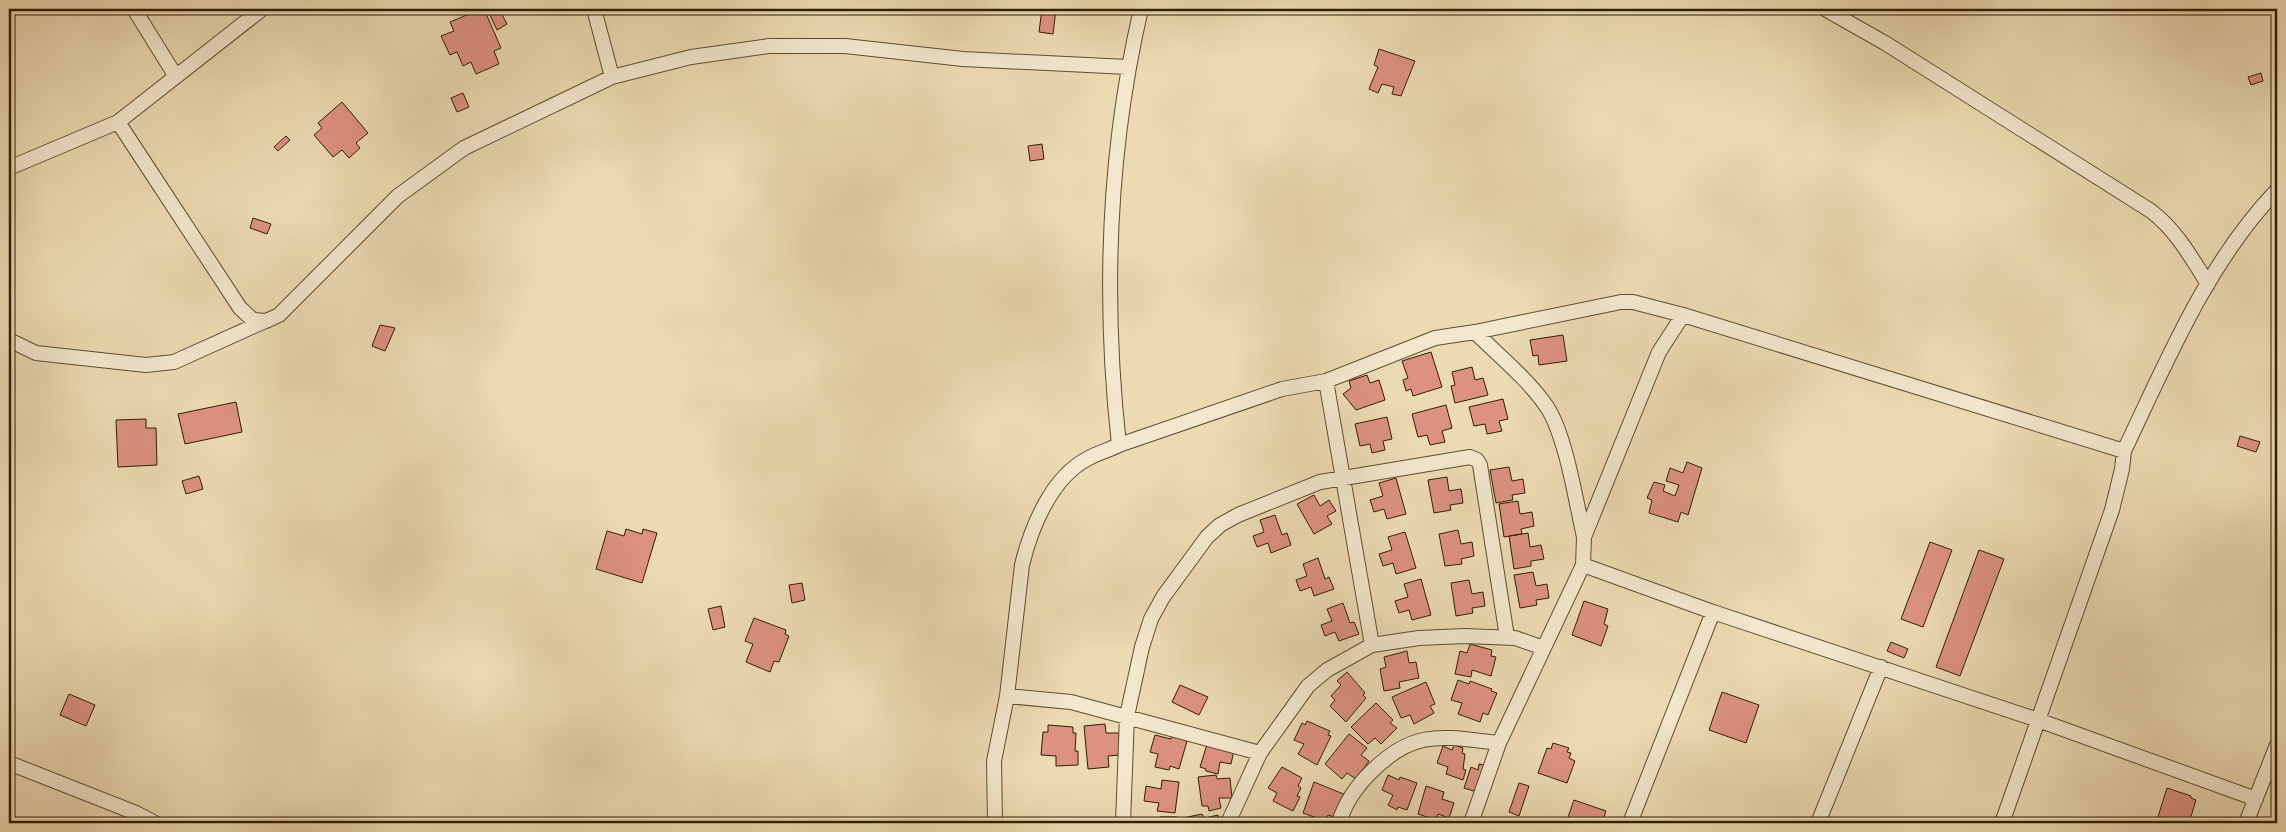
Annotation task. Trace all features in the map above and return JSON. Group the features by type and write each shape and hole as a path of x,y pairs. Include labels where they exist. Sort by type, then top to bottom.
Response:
{"street":[{"path":"134,9 175,76"},
{"path":"9,168 118,122 262,9"},
{"path":"594,9 612,77"},
{"path":"1119,445 1112,379 1110,288 1112,212 1128,67 1141,9"},
{"path":"1825,9 1885,44 2150,211 2176,235 2208,284"},
{"path":"9,340 36,353 146,365 174,362 279,315 398,196 464,148 612,77 691,57 768,46 845,46 963,59 1128,67"},
{"path":"118,122 240,308 253,320 266,321"},
{"path":"2002,823 2097,548 2112,510 2122,469 2124,451 2159,377 2208,284 2241,231 2277,190"},
{"path":"995,823 994,761 1007,696 1022,565 1033,530 1053,493 1067,474 1086,459 1119,445 1282,388 1326,381 1435,338 1475,332 1620,302 1634,302 1683,315 2124,451"},
{"path":"1584,537 1659,352 1683,315"},
{"path":"1471,823 1499,743 1583,566 1584,537 1558,428 1548,408 1533,390 1475,332"},
{"path":"1326,381 1372,645"},
{"path":"1123,823 1127,716 1142,647 1152,619 1163,597 1207,537 1220,524 1238,515 1320,482 1470,457 1480,465 1507,637"},
{"path":"1583,566 1713,612 2038,720 2256,799"},
{"path":"1630,823 1713,612"},
{"path":"1228,823 1260,753 1308,686 1327,670 1372,645 1442,637 1507,637 1544,648"},
{"path":"1818,823 1881,667"},
{"path":"1007,696 1071,702 1260,753"},
{"path":"1340,823 1353,791 1386,757 1412,741 1440,737 1499,743"},
{"path":"2246,823 2277,744"},
{"path":"9,763 136,813 155,823"}],"building":[{"path":"484,9 501,48 494,51 499,64 476,74 471,62 463,66 457,52 450,55 441,36 454,31 450,22"},
{"path":"499,9 507,24 497,30 488,11"},
{"path":"1042,9 1056,9 1053,34 1039,32"},
{"path":"1349,9 1367,9 1365,15"},
{"path":"1379,49 1415,61 1401,96 1392,94 1394,87 1382,84 1378,93 1369,89 1378,67 1374,65"},
{"path":"2261,73 2263,81 2251,85 2248,77"},
{"path":"463,93 469,107 457,112 451,98"},
{"path":"342,102 368,133 356,143 360,148 349,158 342,150 333,157 314,135 322,128 318,123"},
{"path":"286,136 290,140 278,151 274,147"},
{"path":"1042,144 1044,159 1030,161 1028,146"},
{"path":"253,218 271,224 267,234 250,228"},
{"path":"380,325 395,328 385,351 372,346"},
{"path":"1563,335 1567,361 1539,365 1538,355 1533,356 1530,340"},
{"path":"1431,352 1442,387 1413,396 1411,389 1406,391 1403,380 1408,378 1402,361"},
{"path":"1472,367 1475,380 1483,378 1488,395 1455,403 1451,386 1455,385 1452,372"},
{"path":"1367,375 1370,383 1379,380 1385,400 1356,410 1343,394 1351,388 1349,381"},
{"path":"1503,399 1508,419 1499,421 1502,431 1487,434 1485,424 1474,426 1469,407"},
{"path":"236,402 242,432 185,444 178,414"},
{"path":"1446,405 1452,428 1442,431 1445,442 1430,445 1427,435 1418,437 1412,414"},
{"path":"1387,417 1392,439 1383,441 1385,450 1372,453 1370,444 1360,446 1355,424"},
{"path":"146,419 146,428 156,428 157,465 118,467 116,420"},
{"path":"2240,436 2260,442 2256,452 2237,446"},
{"path":"1687,462 1702,468 1688,515 1681,512 1678,522 1649,513 1652,500 1647,498 1654,482 1665,485 1663,491 1675,496 1679,485 1666,481 1670,468 1683,473"},
{"path":"1509,467 1512,481 1523,479 1525,493 1512,495 1513,500 1496,503 1490,470"},
{"path":"199,476 203,489 186,494 182,481"},
{"path":"1447,477 1449,491 1461,489 1463,503 1450,505 1451,510 1434,513 1428,480"},
{"path":"1396,478 1406,514 1387,519 1384,509 1374,512 1370,500 1383,496 1379,483"},
{"path":"1314,495 1320,506 1329,500 1336,511 1327,516 1332,524 1314,534 1297,504"},
{"path":"1518,501 1520,514 1532,512 1534,526 1521,529 1522,534 1504,537 1499,504"},
{"path":"1275,515 1282,535 1287,533 1291,545 1271,553 1268,543 1257,547 1253,536 1264,532 1260,520"},
{"path":"626,529 642,534 643,529 657,533 642,583 596,569 607,531 624,536"},
{"path":"1458,530 1461,544 1472,542 1474,556 1461,559 1462,564 1445,566 1439,534"},
{"path":"1405,532 1416,568 1396,574 1393,563 1383,566 1379,554 1392,550 1388,537"},
{"path":"1528,533 1530,547 1541,545 1544,559 1531,561 1531,566 1514,569 1509,536"},
{"path":"1930,542 1952,550 1923,627 1901,619"},
{"path":"1979,550 2004,559 1960,676 1936,667"},
{"path":"1318,558 1325,579 1329,577 1334,589 1314,596 1311,587 1300,591 1296,580 1307,576 1303,564"},
{"path":"1533,572 1536,586 1547,584 1549,598 1536,600 1537,605 1520,608 1514,575"},
{"path":"1421,579 1431,615 1412,620 1409,610 1399,613 1395,601 1408,597 1404,584"},
{"path":"1469,580 1472,594 1483,592 1485,606 1472,608 1473,613 1456,616 1451,583"},
{"path":"802,583 805,600 792,603 789,585"},
{"path":"1584,601 1608,609 1604,624 1608,626 1601,646 1572,635"},
{"path":"1343,603 1350,623 1354,622 1359,634 1339,641 1335,632 1325,636 1321,625 1332,621 1327,609"},
{"path":"721,606 725,627 713,630 708,609"},
{"path":"754,618 786,630 785,634 789,636 779,662 774,661 770,672 746,662 753,644 745,641"},
{"path":"1891,642 1908,649 1904,658 1887,651"},
{"path":"1470,644 1492,650 1491,656 1496,657 1491,676 1472,670 1471,677 1455,674 1460,651 1467,653"},
{"path":"1407,651 1409,663 1416,662 1419,678 1399,682 1400,688 1384,691 1380,669 1386,667 1384,657"},
{"path":"1347,672 1365,693 1363,695 1366,698 1346,722 1330,706 1335,700 1331,696 1341,685 1337,681"},
{"path":"1458,680 1469,684 1470,681 1492,689 1491,691 1497,693 1488,715 1483,713 1480,722 1458,714 1462,703 1451,700"},
{"path":"1426,682 1435,704 1430,706 1434,713 1414,724 1410,715 1401,718 1392,697"},
{"path":"1180,685 1208,697 1199,715 1172,702"},
{"path":"1722,692 1759,705 1746,743 1709,730"},
{"path":"69,694 95,705 86,726 60,715"},
{"path":"1376,703 1393,720 1390,723 1397,728 1381,744 1375,738 1368,744 1351,727"},
{"path":"1307,721 1330,731 1328,735 1331,736 1317,765 1298,754 1304,744 1294,740 1302,723 1305,725"},
{"path":"1105,724 1106,733 1119,733 1120,755 1108,756 1109,767 1088,769 1084,726"},
{"path":"1048,725 1073,727 1073,733 1076,733 1075,751 1078,751 1078,765 1056,766 1056,756 1041,755 1043,732 1048,732"},
{"path":"1349,734 1367,748 1361,755 1369,761 1356,779 1347,773 1342,779 1325,764"},
{"path":"1155,735 1171,739 1172,736 1187,741 1179,769 1170,766 1169,770 1155,767 1158,754 1150,752"},
{"path":"1209,738 1234,750 1231,764 1220,762 1218,774 1206,771 1206,769 1200,767"},
{"path":"1553,743 1569,748 1567,752 1571,753 1569,758 1575,761 1567,783 1538,773 1547,748 1551,749"},
{"path":"1454,745 1463,748 1462,753 1465,754 1463,769 1466,770 1463,780 1446,774 1448,767 1437,763 1443,746 1452,750"},
{"path":"1479,764 1488,766 1480,793 1464,788 1471,767 1478,770"},
{"path":"1282,767 1302,778 1298,786 1301,788 1297,796 1300,797 1293,811 1273,801 1277,793 1268,788"},
{"path":"1216,775 1217,779 1230,778 1232,798 1219,798 1221,808 1209,811 1208,806 1202,806 1198,777"},
{"path":"1388,775 1399,780 1400,777 1417,783 1407,810 1398,807 1397,810 1388,805 1393,795 1382,790"},
{"path":"1162,780 1179,782 1175,813 1157,811 1159,803 1144,801 1146,786 1161,789"},
{"path":"1314,782 1346,795 1337,818 1328,815 1325,821 1303,813"},
{"path":"1519,783 1529,786 1519,816 1509,812"},
{"path":"1426,786 1444,792 1442,799 1454,803 1449,818 1438,814 1436,820 1418,814"},
{"path":"2167,788 2191,796 2191,798 2196,800 2189,823 2156,823"},
{"path":"1574,800 1606,811 1602,823 1566,823"},
{"path":"1202,814 1205,818 1218,815 1220,823 1184,823 1183,818"},
{"path":"756,817 772,823 754,823"},
{"path":"1160,817 1177,817 1177,823 1160,823"},
{"path":"1380,817 1395,823 1377,823"},
{"path":"1369,819 1377,823 1368,823"}]}
